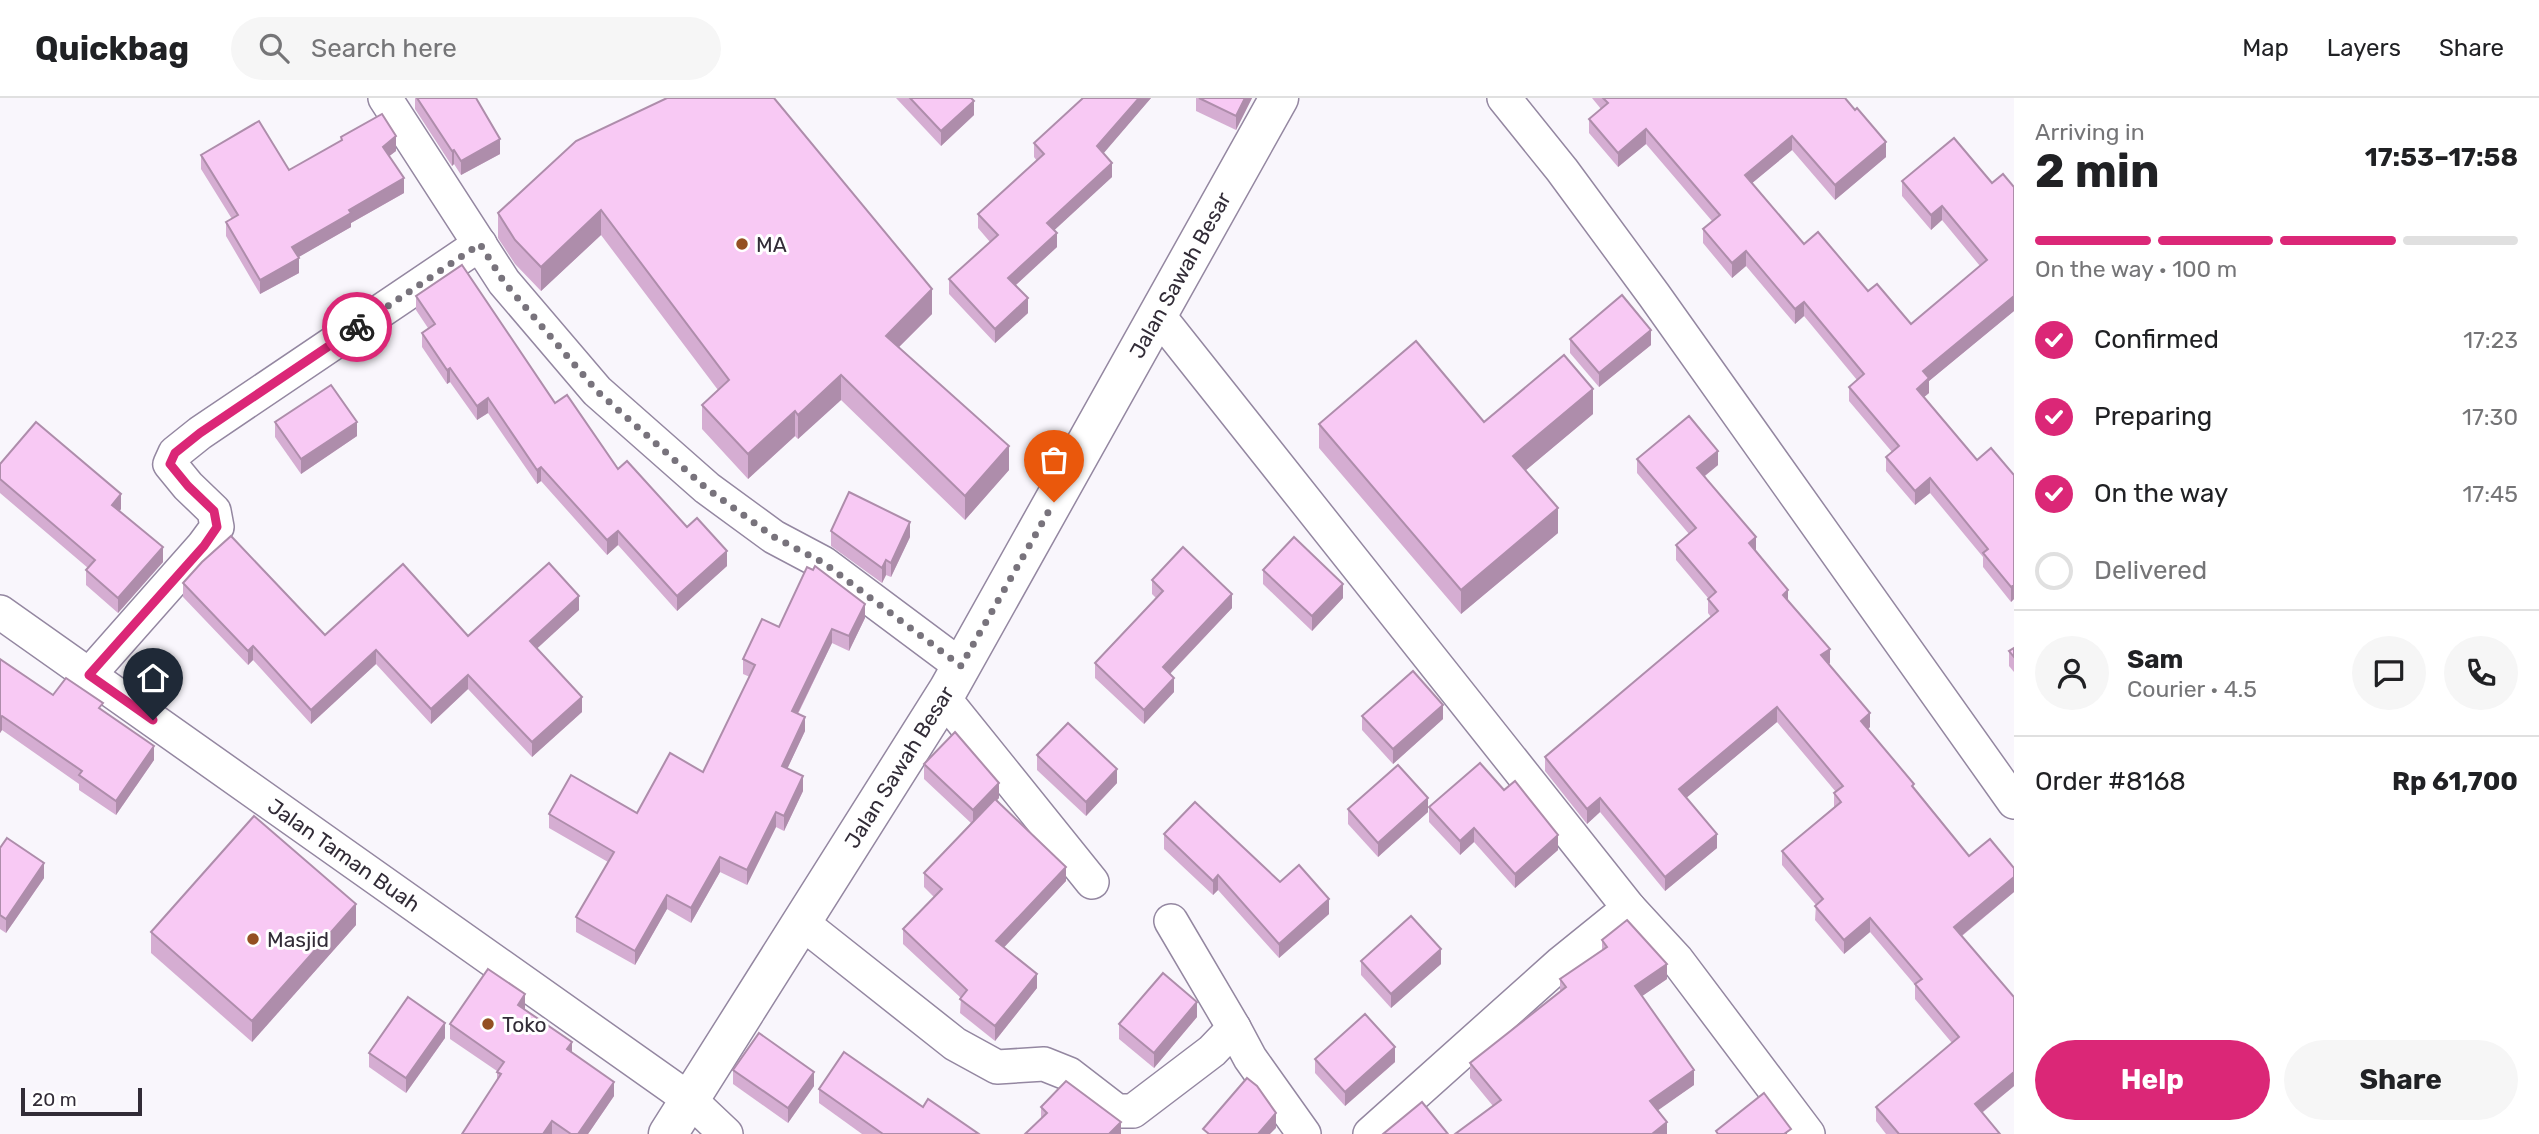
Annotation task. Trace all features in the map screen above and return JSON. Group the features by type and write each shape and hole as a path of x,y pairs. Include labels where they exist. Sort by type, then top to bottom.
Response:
{"main road":[{"name":"Jalan Sawah Besar","path":"668,1134 952,682 1279,98"}],"street":[{"path":"385,98 504,282 597,391 706,488 774,537 824,563 952,682 1092,882"},
{"path":"1504,98 1562,170 1662,306 2014,802"},
{"path":"89,675 204,546 217,527 214,511 170,464 175,453 211,425 480,244"},
{"path":"1158,315 1629,908 1677,960 1808,1134"},
{"name":"Jalan Taman Buah","path":"0,612 689,1099 726,1134"},
{"path":"1370,1134 1561,963 1629,908"},
{"path":"1171,921 1250,1058 1304,1134"},
{"path":"801,922 955,1044 997,1067 1044,1064 1069,1073 1117,1111 1133,1111 1212,1051 1234,1028"}],"building":[{"path":"417,98 476,98 500,139 461,161"},
{"name":"MA","path":"667,98 774,98 932,289 886,336 1009,446 965,496 841,375 798,415 795,411 748,454 702,405 729,380 601,210 541,267 515,240 498,213 576,141"},
{"path":"910,98 971,98 974,101 941,131"},
{"path":"1083,98 1139,98 1097,146 1112,163 1047,223 1057,233 1008,278 1028,298 995,329 949,279 998,235 978,214 1044,154 1034,143"},
{"path":"1199,98 1245,98 1236,116"},
{"path":"1603,98 1845,98 1886,142 1835,185 1792,136 1745,175 1804,244 1818,232 1868,291 1877,284 1911,324 1987,260 1942,206 1931,215 1902,181 1954,138 1992,183 2003,174 2014,187 2014,296 1923,371 1929,378 1917,389 1977,460 1991,448 2014,475 2014,585 2011,587 1983,553 1988,549 1930,478 1915,491 1886,457 1899,446 1849,387 1864,374 1804,302 1795,309 1746,251 1732,263 1703,229 1720,215 1646,129 1618,153 1589,119 1608,103"},
{"path":"382,114 396,136 383,147 404,178 292,247 299,258 260,280 226,222 238,215 201,155 259,121 289,170"},
{"path":"462,265 555,403 567,395 618,469 627,461 687,527 697,518 727,551 677,596 618,531 607,540 541,467 537,470 488,398 477,406 450,368 447,370 422,333 435,324 416,296"},
{"path":"1622,295 1651,330 1599,373 1570,339"},
{"path":"1416,341 1484,422 1564,355 1593,389 1513,456 1558,508 1461,590 1319,424"},
{"path":"331,385 357,422 301,459 275,422"},
{"path":"1689,416 1718,451 1697,468 1756,537 1749,543 1788,590 1783,595 1830,649 1821,655 1870,713 1861,721 1969,856 1990,839 2014,868 2014,877 1954,927 2014,997 2014,1072 1975,1104 2000,1134 1899,1134 1876,1107 1959,1037 1915,984 1922,979 1870,918 1844,940 1815,906 1823,899 1782,851 1841,802 1834,793 1843,786 1777,707 1679,789 1717,834 1665,877 1600,798 1587,809 1545,757 1718,611 1708,599 1716,592 1676,545 1696,528 1637,459"},
{"path":"36,422 121,494 112,505 163,547 118,598 86,570 95,560 0,479 0,464"},
{"path":"849,492 910,522 891,563 886,560 882,568 831,531"},
{"path":"231,536 325,635 403,564 468,636 549,563 579,596 530,641 582,697 532,742 468,675 431,709 376,650 311,710 253,646 248,651 183,583"},
{"path":"1294,537 1343,584 1312,616 1263,570"},
{"path":"1183,547 1232,594 1163,667 1174,678 1144,710 1095,663 1163,591 1152,580"},
{"path":"815,566 865,604 849,636 832,629 792,711 805,717 782,766 803,776 784,816 776,812 747,870 720,857 691,908 667,895 635,951 576,917 614,852 549,814 571,775 637,813 670,753 703,772 755,665 743,659 762,619 779,627 807,567 813,570"},
{"path":"0,659 53,695 66,678 103,703 99,708 154,746 116,801 79,775 82,771 2,716 0,718"},
{"path":"1413,671 1443,705 1393,749 1362,716"},
{"path":"1068,723 1117,769 1086,802 1037,755"},
{"path":"955,732 999,783 973,810 924,764"},
{"path":"1480,763 1504,790 1515,781 1558,835 1515,874 1474,828 1460,841 1429,807"},
{"path":"1398,765 1428,798 1378,843 1348,809"},
{"path":"995,799 1066,867 996,941 1037,974 995,1026 960,999 967,990 903,929 942,889 924,873"},
{"path":"1195,802 1280,882 1299,865 1329,899 1279,944 1218,875 1213,881 1164,834"},
{"name":"Masjid","path":"254,816 356,904 252,1021 151,932"},
{"path":"7,838 44,863 6,919 0,915 0,848"},
{"path":"1411,916 1441,949 1391,994 1361,961"},
{"path":"1627,920 1667,964 1635,986 1694,1070 1650,1101 1667,1122 1652,1134 1455,1134 1501,1100 1470,1063 1566,987 1560,979 1607,947 1602,940"},
{"path":"488,969 525,994 518,1005 572,1042 567,1049 614,1082 578,1134 571,1134 552,1121 543,1134 462,1134 501,1074 497,1072 504,1062 450,1024"},
{"path":"1163,973 1197,1002 1154,1053 1119,1024"},
{"path":"408,997 445,1023 406,1078 369,1053"},
{"path":"1365,1014 1395,1047 1345,1092 1315,1059"},
{"path":"759,1033 814,1072 788,1108 733,1070"},
{"path":"844,1052 923,1107 928,1099 979,1134 883,1134 819,1089"},
{"path":"1247,1078 1257,1086 1276,1113 1258,1134 1209,1134 1203,1129"},
{"path":"1066,1081 1121,1122 1109,1134 1025,1134 1047,1113 1041,1107"},
{"path":"1764,1093 1791,1129 1784,1134 1718,1134 1716,1131"},
{"path":"1422,1102 1448,1134 1383,1134"}],"way so far":[{"path":"357,327 480,244 504,282 597,391 706,488 774,537 824,563 961,666 1054,502"}],"place":[{"name":"MA","path":"742,244"},
{"name":"Masjid","path":"253,939"},
{"name":"Toko","path":"488,1024"}],"route":[{"path":"153,720 89,675 204,546 217,527 214,511 170,464 175,453 200,433 357,327"}]}
